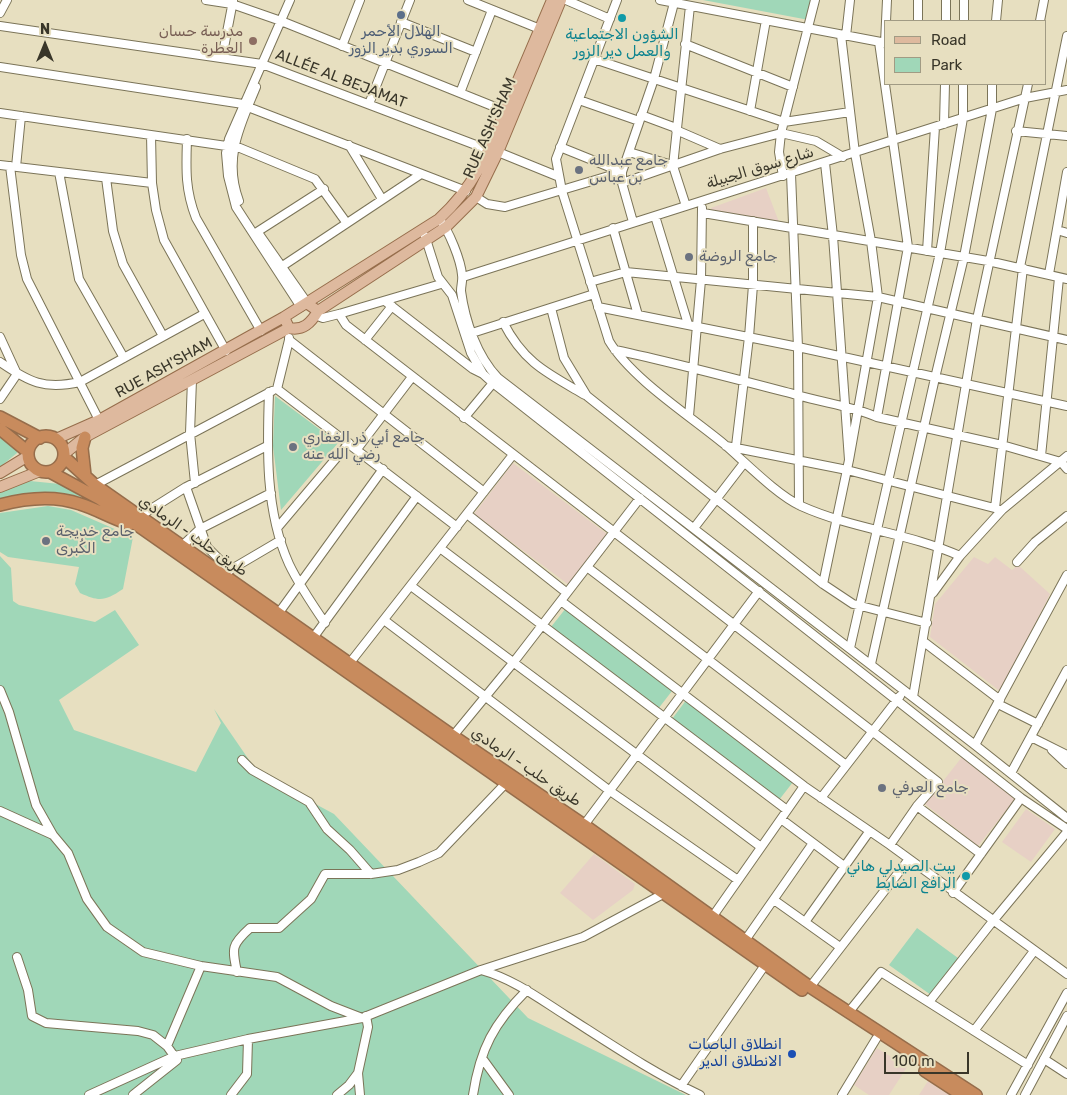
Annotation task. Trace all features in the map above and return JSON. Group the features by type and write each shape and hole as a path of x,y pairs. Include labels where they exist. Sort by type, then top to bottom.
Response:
{"highway":[{"path":"0,417 40,438"},
{"path":"0,429 28,454 32,465 45,472 59,467 64,455 63,448 51,437 40,438 34,441 28,454"},
{"path":"85,437 82,448 85,475"},
{"name":"طريق حلب - الرمادي","path":"64,455 95,485 140,522 505,784 765,965 962,1095"},
{"name":"طريق حلب - الرمادي","path":"45,472 100,499 227,572 278,614 584,825 746,939 810,987 976,1095"},
{"path":"0,505 36,498 61,499 81,504 116,520 140,522"}],"main road":[{"name":"RUE ASH'SHAM","path":"443,223 494,151 505,111 552,0"},
{"name":"RUE ASH'SHAM","path":"56,440 99,420 261,331 443,223 476,197 560,0"},
{"name":"RUE ASH'SHAM","path":"64,455 85,437 289,328 299,328 308,325 316,313 425,234"},
{"path":"305,305 316,313"},
{"path":"284,317 289,328"},
{"path":"0,473 28,454"},
{"path":"0,487 45,472"}],"street":[{"path":"0,13 7,0"},
{"path":"206,0 232,2 505,111"},
{"path":"290,0 262,64 258,82 245,106 230,146 228,176 236,206 305,305"},
{"path":"342,46 360,0"},
{"path":"369,104 410,0"},
{"path":"468,0 540,29"},
{"path":"566,0 610,18"},
{"path":"617,0 556,159 562,191 609,341 614,350 641,377 726,446 744,464 799,505 837,520 940,547 960,556"},
{"path":"660,0 809,27 883,43 884,29"},
{"path":"799,505 797,459 798,347 794,228 786,175 779,152 781,133 815,0"},
{"path":"823,584 868,363 878,297 850,112 844,35 850,0"},
{"path":"885,20 886,0"},
{"path":"918,0 918,20"},
{"path":"946,0 946,20"},
{"path":"964,0 964,20"},
{"path":"996,20 998,0"},
{"path":"1040,20 1044,0"},
{"path":"222,58 232,2"},
{"path":"633,222 622,183 622,172 654,79 674,3"},
{"path":"686,206 673,166 690,6"},
{"path":"460,93 492,10"},
{"path":"750,111 766,20"},
{"path":"401,22 476,52"},
{"name":"ALLÉE AL BEJAMAT","path":"0,26 262,64 558,176"},
{"path":"998,509 1002,445 1016,329 1021,267 1054,92 1067,36"},
{"path":"685,44 794,87"},
{"path":"594,60 784,122 850,112"},
{"path":"0,68 245,106 466,192"},
{"path":"877,417 908,247 892,141 887,85"},
{"path":"944,124 945,85"},
{"path":"850,648 940,253 963,118 963,85"},
{"path":"871,664 881,611 934,378 964,257 992,109 992,85"},
{"path":"913,697 932,595 977,319 1016,131 1028,85"},
{"name":"شارع سوق الجبيلة","path":"316,313 323,318 445,287 614,228 825,163 1025,98 1067,90"},
{"path":"579,100 676,130 720,149"},
{"path":"0,113 230,146 312,177 324,189 346,222"},
{"path":"21,116 13,166 20,255 27,279 99,420"},
{"path":"927,250 934,128"},
{"path":"1016,131 1067,136"},
{"path":"622,183 720,149 781,133 816,141 843,157"},
{"path":"151,134 152,183 156,210 164,240 226,351"},
{"path":"187,139 186,186 196,218 261,331"},
{"path":"349,145 382,199"},
{"path":"230,146 236,193 244,212 305,305"},
{"path":"560,147 622,172"},
{"path":"629,152 673,166"},
{"path":"825,163 833,236 849,460"},
{"path":"0,164 152,183"},
{"path":"58,172 79,279 124,358"},
{"path":"476,197 487,204 504,207 622,172"},
{"path":"1049,274 1067,172"},
{"path":"281,267 346,222 421,174"},
{"path":"106,178 113,231 123,264 163,336"},
{"path":"257,232 324,189"},
{"path":"689,416 701,280 703,213 701,201"},
{"path":"703,213 1021,267 1063,279 1053,337 1041,456"},
{"path":"655,216 688,324"},
{"path":"736,446 753,285 753,222"},
{"path":"443,223 462,281 472,333 483,358 498,378 905,690 1067,818"},
{"path":"614,228 638,315"},
{"path":"1057,230 1067,233"},
{"path":"425,234 445,287 452,295 471,353 483,374 492,383 898,699 1021,798 1067,831 929,1002"},
{"path":"590,282 626,272 878,297 1067,340"},
{"path":"472,333 594,294"},
{"path":"385,301 473,369 483,374"},
{"path":"365,340 392,306"},
{"path":"598,307 749,336 1067,406"},
{"path":"551,308 564,358 587,396"},
{"path":"0,362 17,374 38,384 60,386 80,382 204,314"},
{"path":"339,314 346,325 512,456 938,782 917,806 890,846"},
{"path":"503,322 515,345 542,370 587,396 823,584 859,605 927,623"},
{"path":"289,328 289,340 273,390 267,446 271,493 281,540 299,584 325,623"},
{"path":"0,336 17,374"},
{"path":"289,340 484,492"},
{"path":"614,350 692,367 846,408 859,409 877,417 901,423 1002,445 1060,462 1067,469"},
{"path":"0,399 17,374"},
{"path":"357,449 382,413 412,377"},
{"path":"192,380 190,433 195,483"},
{"path":"464,418 492,383"},
{"path":"95,485 273,390"},
{"path":"273,390 349,443 457,527"},
{"path":"278,526 349,443"},
{"path":"140,522 186,487 267,446"},
{"path":"726,446 736,446 847,470 889,480 909,488 998,509"},
{"path":"349,664 512,456"},
{"path":"932,595 960,556 998,509 1067,456"},
{"path":"694,528 744,464"},
{"path":"278,614 383,469"},
{"path":"186,487 207,547 227,572 281,540"},
{"path":"182,546 200,529 271,493"},
{"path":"313,638 417,496"},
{"path":"453,736 513,663 640,498"},
{"path":"467,514 567,593"},
{"path":"1016,562 1035,542 1067,516"},
{"path":"440,548 787,810"},
{"path":"587,567 846,766"},
{"path":"975,745 1067,575"},
{"path":"411,586 761,847"},
{"path":"584,825 759,591"},
{"path":"561,601 820,798 909,859 953,893 1067,974"},
{"path":"384,620 610,791 738,880"},
{"path":"924,642 999,702 1038,724"},
{"path":"1011,774 1067,670"},
{"path":"0,690 9,712 36,805 53,835 68,853 87,899 107,926 143,952 200,966 277,976 332,1006 364,1017 368,1027 358,1073 360,1095"},
{"path":"820,798 905,690"},
{"path":"1031,736 1067,755"},
{"path":"1046,745 1067,764"},
{"path":"242,760 252,770 309,802 327,828 371,874"},
{"path":"237,972 233,953 235,942 250,928 279,928 311,899 325,874 371,874 398,870 439,853 505,784"},
{"path":"713,916 804,786"},
{"path":"953,893 1021,798"},
{"path":"917,806 981,854"},
{"path":"0,811 53,835"},
{"path":"781,819 844,866"},
{"path":"805,922 868,832"},
{"path":"746,939 813,843"},
{"path":"810,987 909,859"},
{"path":"89,1095 175,1056 248,1039 364,1017 482,970 583,937 663,894"},
{"path":"774,900 840,947"},
{"path":"974,1031 1034,951"},
{"path":"17,957 28,990 32,1016 46,1023 138,1031 153,1035 167,1046 177,1060 134,1095"},
{"path":"681,1086 765,965"},
{"path":"167,1046 200,966"},
{"path":"482,970 505,976 681,1086 700,1095"},
{"path":"848,1012 881,972 1028,1065"},
{"path":"474,1095 476,1074 490,1038 504,1013 527,990"},
{"path":"1012,1095 1067,993"},
{"path":"1024,1095 1067,1016"},
{"path":"230,1095 247,1074 248,1039"},
{"path":"842,1095 876,1039"},
{"path":"482,1058 509,1095"},
{"path":"1044,1058 1067,1074"},
{"path":"337,1095 349,1085 358,1073"}],"shaded area":[{"path":"766,188 779,222 713,212 711,208"},
{"path":"513,463 607,534 569,585 474,514"},
{"path":"974,557 988,564 995,557 1012,570 1018,565 1050,594 1001,692 930,637 935,604"},
{"path":"962,757 1016,798 978,846 925,804"},
{"path":"1026,809 1055,829 1031,862 1002,842"},
{"path":"594,854 635,884 633,890 593,920 560,893"},
{"path":"877,1048 907,1067 889,1095 869,1095 854,1085"},
{"path":"928,1081 949,1095 919,1095"}],"green space":[{"path":"703,0 813,0 809,20"},
{"path":"275,396 338,443 281,510 273,446"},
{"path":"0,436 17,450 17,453 0,467"},
{"path":"30,481 60,484 115,517 94,506 0,501 0,492"},
{"path":"48,506 71,510 133,537 123,589 107,598 93,598 80,593 75,584 79,567 8,557 0,552 0,513"},
{"path":"0,556 11,568 13,601 19,605 95,622 115,610 139,645 59,700 74,730 196,772 221,723 214,709 258,773 334,814 528,1018 686,1095 0,1095"},
{"path":"566,608 672,691 658,709 551,627"},
{"path":"687,699 793,782 779,800 672,719"},
{"path":"917,928 958,958 931,995 889,965"}],"place":[{"name":"الهلال الأحمر السوري بدير الزور","path":"401,15"},
{"name":"الشؤون الاجتماعية والعمل دير الزور","path":"622,18"},
{"name":"مدرسة حسان العطرة","path":"253,41"},
{"name":"جامع عبدالله بن عباس","path":"579,170"},
{"name":"جامع الروضة","path":"689,257"},
{"name":"جامع أبي ذر الغفاري رضي الله عنه","path":"293,447"},
{"name":"جامع خديجة الكُبرى","path":"46,541"},
{"name":"جامع العرفي","path":"882,788"},
{"name":"بيت الصيدلي هاني الرافع الضابط","path":"966,876"},
{"name":"انطلاق الباصات الانطلاق الدير","path":"792,1054"}]}
